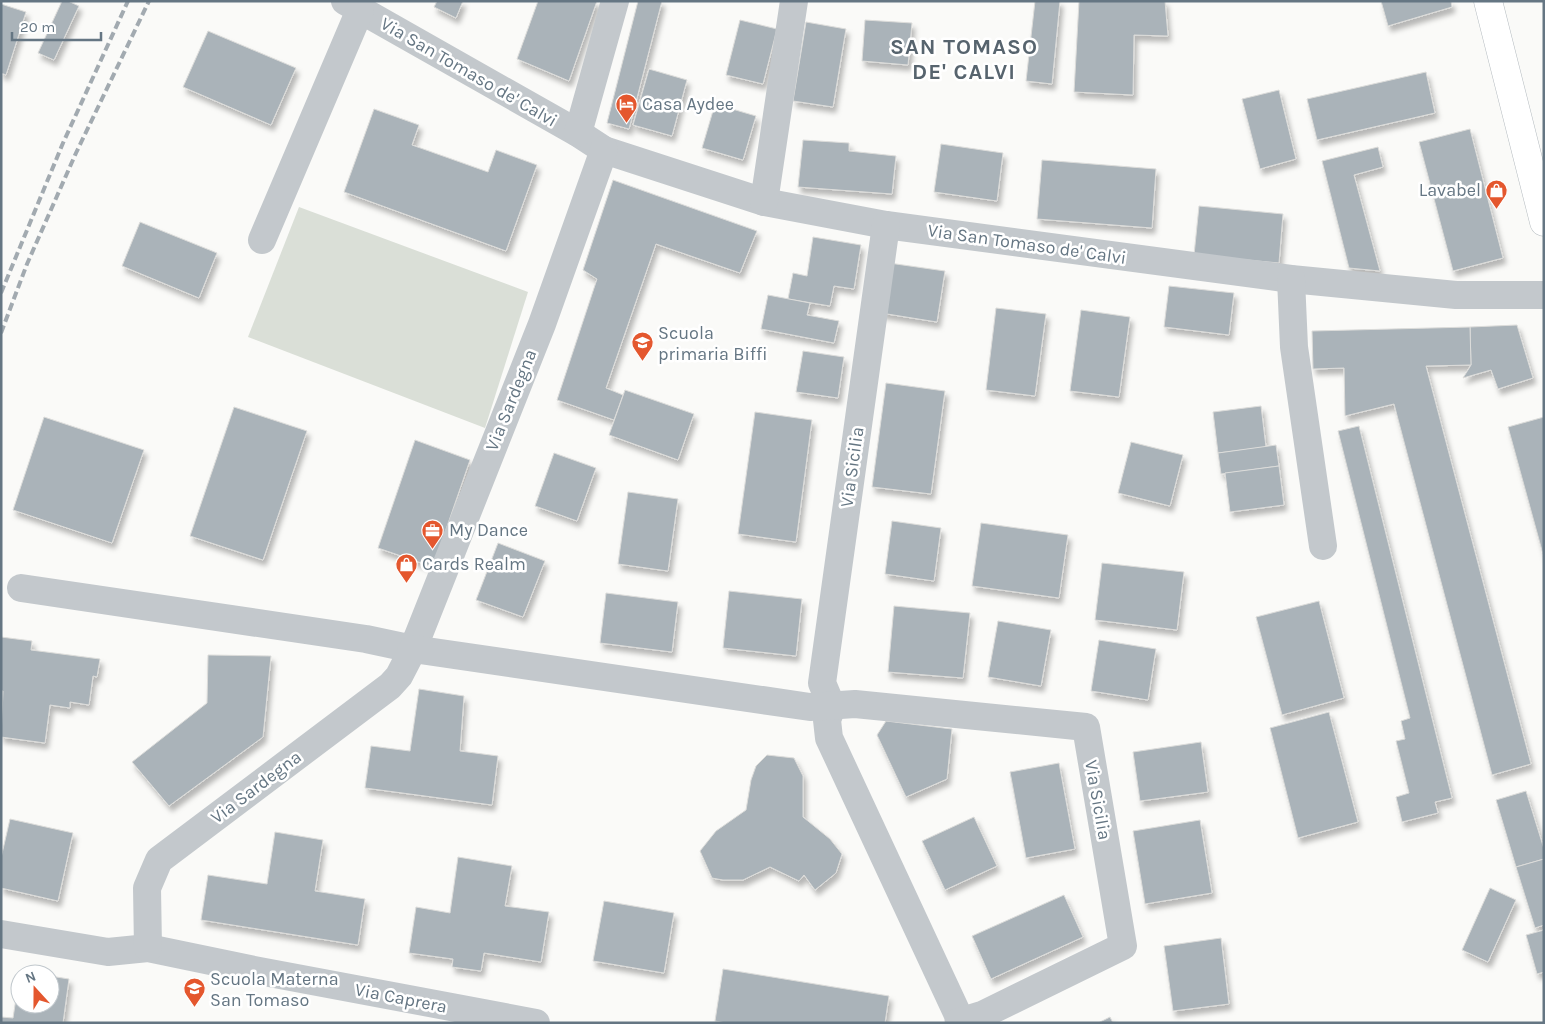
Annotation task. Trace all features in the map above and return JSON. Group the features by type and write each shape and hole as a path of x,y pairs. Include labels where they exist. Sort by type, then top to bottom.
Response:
{"main road":[{"path":"1488,1 1544,222"}],"street":[{"name":"Via San Tomaso de' Calvi","path":"578,134 615,1"},
{"path":"764,202 794,1"},
{"name":"Via San Tomaso de' Calvi","path":"262,240 352,6 604,150 764,202 886,225 1291,279 1456,295 1544,295"},
{"name":"Via Sardegna","path":"148,948 147,888 159,860 390,686 399,676 414,649 542,324 604,150"},
{"name":"Via Sicilia","path":"832,707 855,704 1086,727 1123,946 982,1015 958,1022 958,1016 829,738 828,720 832,707 822,682 886,225"},
{"path":"1291,279 1294,347 1323,546"},
{"path":"21,588 366,639 414,649 810,707 832,707"},
{"name":"Via Caprera","path":"1,934 108,952 148,948 268,973 536,1023"}],"shaded area":[{"path":"299,207 528,292 485,428 248,337"}],"building":[{"path":"62,1 68,1 79,6 54,60 38,53"},
{"path":"437,1 463,1 456,18 434,7"},
{"path":"538,1 597,1 569,81 517,59"},
{"path":"638,1 662,1 629,129 607,123"},
{"path":"1035,1 1060,1 1052,84 1026,81"},
{"path":"1079,1 1165,1 1168,36 1134,35 1133,95 1074,92"},
{"path":"1381,1 1451,1 1452,7 1388,26"},
{"path":"1,4 26,12 6,75 1,73"},
{"path":"740,20 777,29 763,84 726,75"},
{"path":"865,20 912,23 908,65 862,61"},
{"path":"806,22 846,29 833,107 793,101"},
{"path":"208,31 296,68 271,125 183,87"},
{"path":"649,69 687,80 672,136 633,125"},
{"path":"1426,72 1435,113 1317,140 1307,99"},
{"path":"1279,90 1296,159 1260,169 1242,99"},
{"path":"715,104 756,116 743,160 702,148"},
{"path":"374,109 419,125 412,145 488,172 496,150 537,165 506,251 344,192"},
{"path":"1470,129 1503,258 1453,271 1419,142"},
{"path":"803,140 849,143 849,151 896,156 892,194 798,187"},
{"path":"941,144 1003,153 997,201 934,192"},
{"path":"1378,147 1383,167 1354,175 1380,271 1349,268 1322,161"},
{"path":"1042,160 1156,169 1152,228 1037,219"},
{"path":"613,180 757,231 740,273 656,244 606,388 623,395 614,420 557,400 597,279 583,270"},
{"path":"1199,206 1283,214 1279,263 1194,255"},
{"path":"140,222 217,253 199,298 122,266"},
{"path":"813,237 861,245 854,289 834,286 830,306 788,299 793,273 807,276"},
{"path":"889,263 945,271 937,322 881,313"},
{"path":"1169,286 1234,293 1229,335 1164,327"},
{"path":"768,295 810,303 807,315 839,321 834,343 761,329"},
{"path":"996,308 1046,314 1035,396 986,390"},
{"path":"1081,310 1130,317 1119,397 1070,391"},
{"path":"1517,325 1533,378 1498,389 1491,370 1463,378 1471,365 1470,327"},
{"path":"1470,327 1471,365 1426,366 1531,764 1492,775 1394,404 1345,416 1344,368 1313,369 1312,331"},
{"path":"803,351 844,357 838,398 796,392"},
{"path":"886,383 945,391 931,494 872,487"},
{"path":"625,390 694,414 678,460 609,435"},
{"path":"1261,406 1266,447 1218,453 1213,412"},
{"path":"234,407 307,431 263,560 190,536"},
{"path":"755,412 812,420 796,542 738,534"},
{"path":"44,417 144,450 112,543 13,510"},
{"path":"1544,417 1544,558 1508,427"},
{"path":"1359,426 1452,798 1435,802 1438,813 1402,822 1396,797 1409,793 1396,741 1405,739 1401,721 1410,718 1338,431"},
{"path":"415,440 470,460 433,567 378,548"},
{"path":"1131,442 1183,455 1170,506 1118,493"},
{"path":"1276,445 1279,466 1221,474 1218,453"},
{"path":"554,453 596,468 577,521 535,506"},
{"path":"1279,466 1284,505 1230,512 1225,473"},
{"path":"628,492 678,499 668,571 618,564"},
{"path":"892,521 941,528 934,581 885,574"},
{"path":"981,523 1068,535 1059,598 972,586"},
{"path":"498,543 545,561 523,617 476,600"},
{"path":"1102,563 1184,572 1177,630 1095,620"},
{"path":"729,591 802,599 796,656 723,648"},
{"path":"606,593 678,602 672,652 600,643"},
{"path":"1319,601 1344,698 1282,715 1256,617"},
{"path":"894,606 970,613 963,678 888,672"},
{"path":"998,621 1051,630 1041,686 988,677"},
{"path":"1,637 32,641 31,650 100,659 97,677 93,676 89,705 70,702 70,708 50,705 45,743 1,737 3,691 1,691"},
{"path":"1099,640 1156,649 1148,700 1091,691"},
{"path":"208,655 271,656 263,737 169,806 132,762 207,703"},
{"path":"419,689 464,696 460,751 498,756 492,805 365,788 371,746 410,751"},
{"path":"1329,712 1358,822 1298,838 1270,728"},
{"path":"886,721 952,729 947,779 906,797 877,735"},
{"path":"1201,742 1208,792 1140,801 1133,752"},
{"path":"767,755 794,758 803,776 803,817 830,839 842,854 836,873 815,890 804,875 799,881 770,867 743,880 712,878 700,851 716,831 746,810 751,780 756,766"},
{"path":"1059,763 1075,849 1026,858 1010,772"},
{"path":"1526,791 1544,849 1544,859 1516,867 1496,800"},
{"path":"974,817 997,866 945,890 922,841"},
{"path":"10,819 73,833 58,901 1,888 1,858"},
{"path":"1200,820 1212,893 1145,904 1133,831"},
{"path":"275,832 323,840 315,891 365,899 358,945 201,920 208,875 267,884"},
{"path":"458,857 512,866 505,906 549,912 541,962 484,953 481,971 452,967 453,959 409,953 416,907 450,913"},
{"path":"1544,859 1544,925 1535,928 1516,867"},
{"path":"1490,888 1516,900 1488,962 1462,950"},
{"path":"1064,895 1083,937 991,979 972,936"},
{"path":"604,901 674,913 664,973 593,961"},
{"path":"1544,930 1544,972 1537,974 1526,935"},
{"path":"1221,938 1229,1004 1173,1011 1164,946"},
{"path":"723,969 889,996 885,1023 726,1023 715,1021"},
{"path":"60,978 69,979 63,1023 1,1023 1,1017 13,1018 14,1014 60,1014"},
{"path":"1110,1017 1113,1023 1098,1023"}],"railway":[{"path":"1,293 63,143 128,1"},
{"path":"1,333 27,264 76,153 149,1"}],"place":[{"name":"Casa Aydee","path":"626,123"},
{"name":"Lavabel","path":"1497,209"},
{"name":"Scuola primaria Biffi","path":"642,362"},
{"name":"My Dance","path":"433,549"},
{"name":"Cards Realm","path":"406,583"},
{"name":"Scuola Materna San Tomaso","path":"194,1008"}],"district":[{"name":"SAN TOMASO DE' CALVI","path":"964,58"}]}
